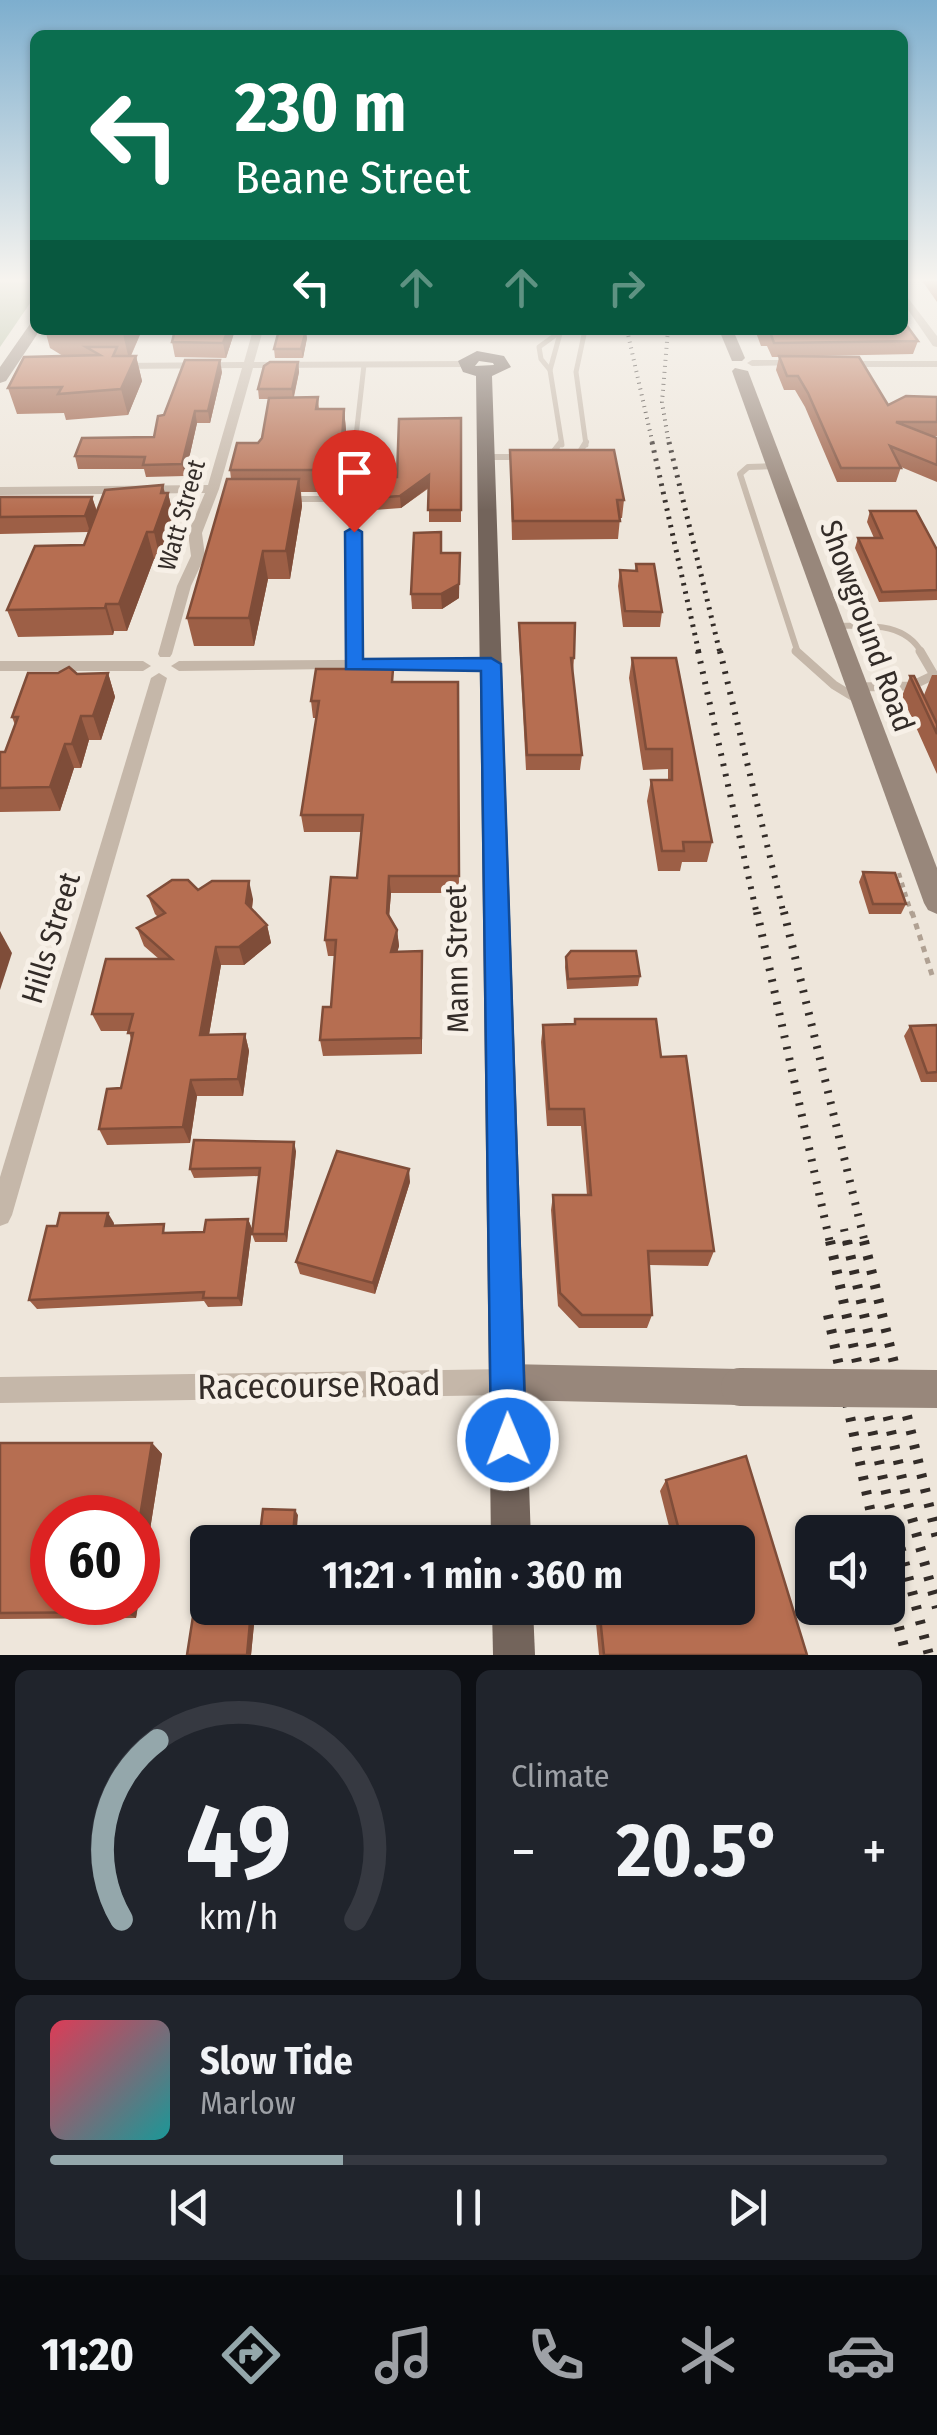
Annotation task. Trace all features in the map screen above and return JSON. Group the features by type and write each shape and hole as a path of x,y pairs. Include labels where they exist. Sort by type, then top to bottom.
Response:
{"main road":[{"name":"Mann Street","path":"464,364 472,371 482,359 511,1525"},
{"path":"513,1625 514,1655"}],"street":[{"path":"0,378 16,355"},
{"name":"Watt Street","path":"166,654 184,586 198,556 195,533 216,496 252,355"},
{"name":"Showground Road","path":"739,355 861,695 930,863 937,903"},
{"path":"108,366 464,364"},
{"path":"743,364 809,364"},
{"path":"827,364 937,364"},
{"path":"0,491 216,496"},
{"path":"0,666 151,672 174,672 179,666 178,659 166,654 149,659 151,672"},
{"path":"179,666 491,664"},
{"name":"Hills Street","path":"0,1214 151,672"},
{"name":"Racecourse Road","path":"0,1390 508,1382 937,1390"}],"lane":[{"path":"540,355 550,370"},
{"path":"547,456 562,446 550,370 554,355"},
{"path":"568,456 580,454 586,446 576,372 581,355"},
{"path":"353,665 354,499 350,484 364,365"},
{"path":"547,456 558,456"},
{"path":"485,457 529,457"},
{"path":"776,466 748,467 740,474 796,651 834,685 861,695 913,691 934,675 914,640 885,626 836,626"},
{"path":"280,499 354,499"}],"building":[{"path":"136,356 121,389 58,394 62,387 8,388 24,357"},
{"path":"779,356 859,357 888,405 906,396 937,397 937,422 896,422 937,438 937,465 890,446 901,468 841,468 808,393 798,376 787,376"},
{"path":"185,360 220,360 208,411 195,411 182,464 143,465 145,457 75,456 82,438 154,437 158,416 164,415"},
{"path":"270,362 298,362 292,389 258,389 264,366"},
{"path":"318,397 316,409 344,409 340,470 230,470 237,443 258,443 262,438 269,398"},
{"path":"461,418 461,510 428,510 429,475 400,496 360,499 361,477 397,477 399,419"},
{"path":"510,450 614,450 624,500 617,500 620,521 513,521"},
{"path":"227,479 299,479 286,551 263,551 249,618 187,618"},
{"path":"163,485 161,493 168,493 154,532 147,532 119,604 106,604 105,608 7,610 35,546 84,545 105,490"},
{"path":"0,497 92,497 85,516 0,517"},
{"path":"870,511 916,511 937,550 937,590 882,592 858,538 882,538"},
{"path":"441,532 441,553 460,553 459,584 441,594 411,594 414,533"},
{"path":"636,564 654,564 662,612 625,611 620,570 637,571"},
{"path":"519,623 575,623 571,658 582,755 527,755"},
{"path":"632,658 676,658 712,842 683,842 684,851 662,851 651,780 672,780 672,749 646,749"},
{"path":"69,667 77,674 108,673 93,716 81,716 72,744 65,744 50,787 0,788 0,752 5,752 18,717 12,717 28,673 58,673"},
{"path":"316,669 393,669 392,682 458,682 459,876 389,876 387,913 397,930 391,952 422,951 421,1038 320,1040 323,1007 331,1007 336,940 325,940 331,877 357,878 363,815 301,815 319,701 311,701"},
{"path":"910,676 914,676 937,724 937,734"},
{"path":"863,872 895,873 906,904 873,904"},
{"path":"172,880 188,880 198,890 212,881 249,881 246,903 267,925 239,947 216,947 200,1035 245,1034 238,1079 191,1080 183,1127 99,1129 107,1089 121,1088 133,1033 128,1033 133,1014 92,1014 106,959 172,959 137,928 165,913 148,896"},
{"path":"571,951 636,951 640,976 568,979 566,957"},
{"path":"575,1019 656,1019 661,1057 686,1056 714,1251 648,1251 652,1315 582,1315 560,1293 553,1195 591,1195 584,1109 549,1109 543,1025 575,1024"},
{"path":"937,1025 937,1072 927,1073 910,1026"},
{"path":"194,1140 294,1142 285,1234 252,1234 260,1168 190,1169"},
{"path":"337,1151 409,1169 373,1283 296,1262"},
{"path":"60,1213 108,1213 105,1226 164,1224 163,1233 204,1232 206,1220 248,1219 238,1298 203,1298 204,1292 29,1300 47,1226 57,1226"},
{"path":"0,1443 152,1443 144,1495 30,1495 30,1613 0,1613"},
{"path":"746,1456 807,1655 604,1655 601,1625 755,1625 755,1525 678,1525 666,1480"},
{"path":"263,1509 295,1510 294,1525 261,1525"},
{"path":"192,1625 250,1625 247,1655 187,1655"}],"railway":[{"path":"633,355 653,445"},
{"path":"666,355 662,402 669,445"},
{"path":"652,442 699,653"},
{"path":"669,442 720,653"},
{"path":"698,651 757,915"},
{"path":"720,651 784,915"},
{"path":"757,912 830,1243"},
{"path":"784,912 865,1243"},
{"path":"844,1229 847,1243"},
{"path":"830,1241 887,1497 929,1655"},
{"path":"847,1241 907,1500 937,1608"},
{"path":"864,1241 937,1538"},
{"path":"828,1315 871,1515"},
{"path":"898,1625 906,1655"}],"route":[{"path":"354,532 353,665 491,664 508,1440"}]}
